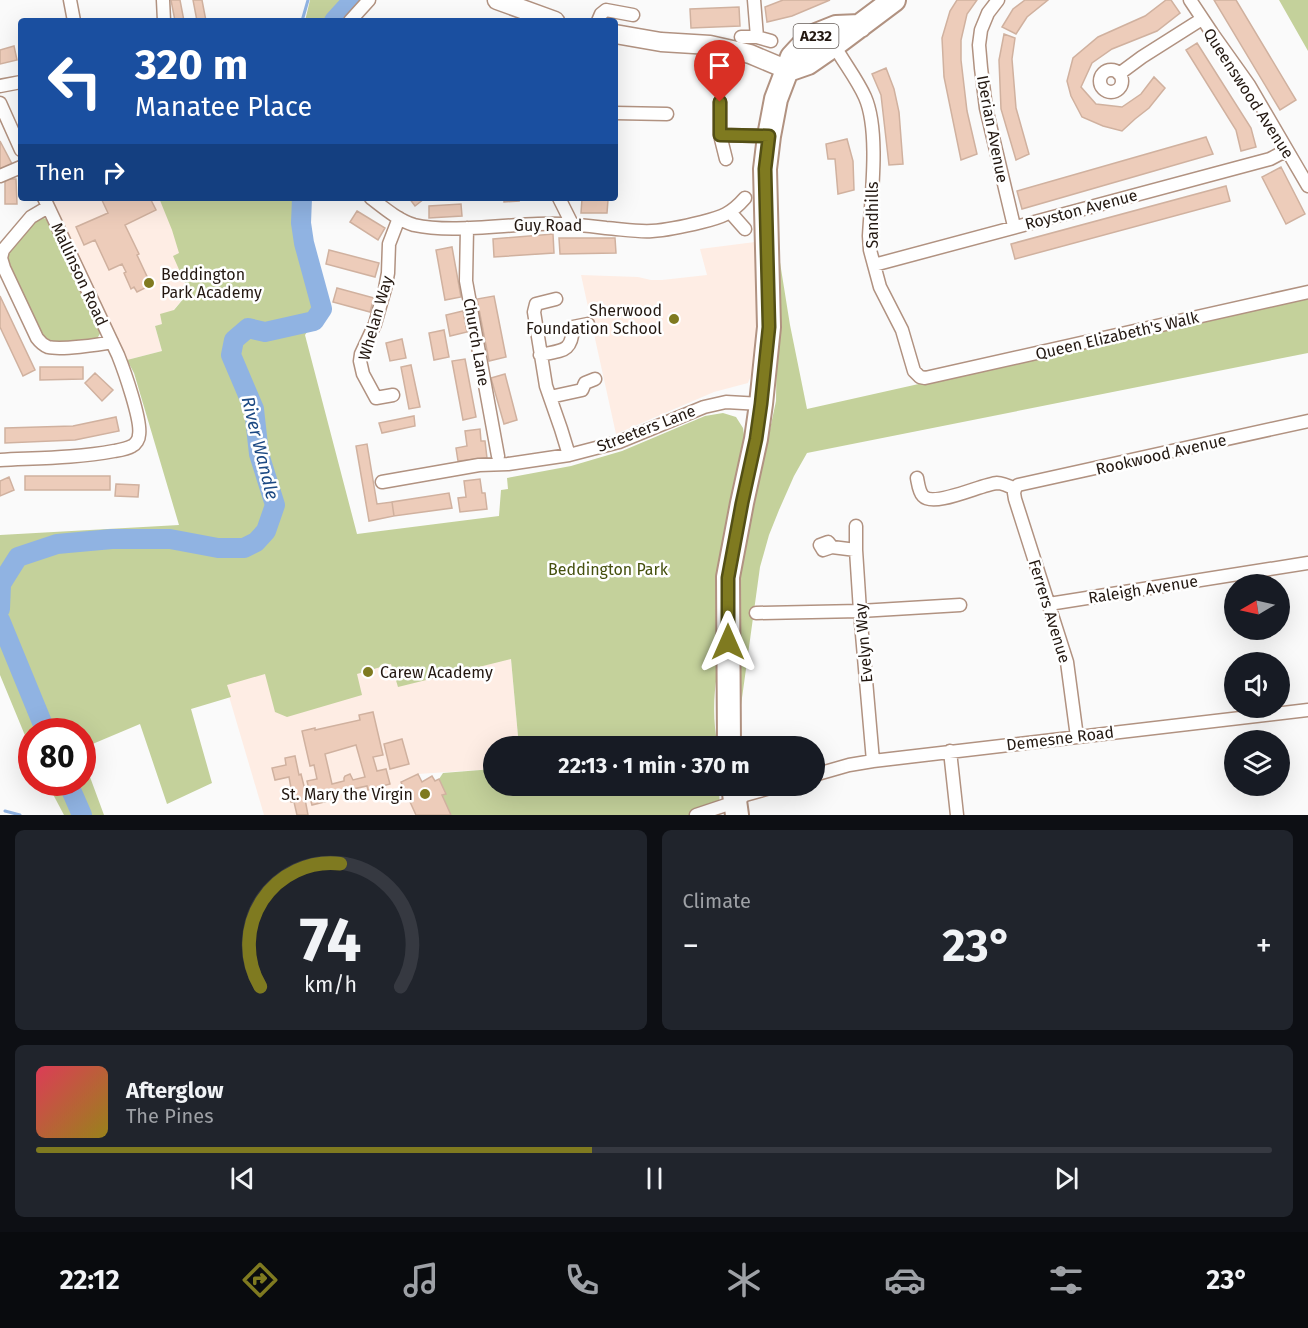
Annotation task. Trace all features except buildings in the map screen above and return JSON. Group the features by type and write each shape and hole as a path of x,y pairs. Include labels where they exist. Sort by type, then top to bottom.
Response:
{"highway":[{"name":"A232","path":"788,70 808,63 894,0"},
{"name":"A232","path":"729,736 728,578 756,439 769,327 765,169 769,136 776,99 792,57 816,35 836,27 860,26"}],"main road":[{"path":"497,0 545,18"},
{"path":"618,35 661,42 710,45 750,54 788,70"}],"street":[{"path":"70,0 73,18"},
{"path":"163,0 164,18"},
{"path":"353,18 369,0"},
{"path":"754,0 757,37"},
{"name":"Iberian Avenue","path":"998,0 988,13 981,30 981,68 986,108 1014,226"},
{"name":"Queenswood Avenue","path":"1190,0 1243,76 1308,186"},
{"path":"599,18 606,10 633,15"},
{"path":"1119,74 1202,19"},
{"path":"741,37 757,37 771,41"},
{"name":"Sandhills","path":"834,45 864,95 870,113 873,162 869,236 880,287 902,330 914,371 920,377 925,378"},
{"path":"0,86 18,83"},
{"path":"720,102 720,135 726,159"},
{"path":"0,103 18,143"},
{"path":"618,113 667,114"},
{"path":"720,135 769,136"},
{"name":"Royston Avenue","path":"874,265 1263,161 1287,150"},
{"path":"0,176 18,168"},
{"name":"Guy Road","path":"375,201 399,219 423,226 467,228 572,224 652,231 696,224 725,215 745,198"},
{"path":"560,201 572,224"},
{"name":"Mallinson Road","path":"0,460 92,454 131,447 140,434 124,371 112,342 46,202 3,250 1,258 37,338 43,344 53,347 93,346 112,342"},
{"path":"730,212 745,229"},
{"name":"Whelan Way","path":"393,395 376,398 363,374 360,361 375,324 385,289 389,244 399,219"},
{"name":"Church Lane","path":"467,228 466,281 497,461"},
{"name":"Queen Elizabeth's Walk","path":"925,378 1308,292"},
{"path":"556,299 536,304 534,307 546,386 569,455"},
{"path":"540,355 567,348 573,339 573,327 588,324"},
{"path":"550,398 582,390 585,383 595,379"},
{"name":"Streeters Lane","path":"382,482 497,461 569,455 619,442 704,407 726,402 761,404"},
{"name":"Rookwood Avenue","path":"1015,489 1018,485 1308,421"},
{"path":"917,478 922,495 926,498 946,498 993,484 1002,484 1015,489"},
{"name":"Ferrers Avenue","path":"1015,489 1015,499 1067,662 1077,737"},
{"name":"Evelyn Way","path":"856,526 860,611 873,761"},
{"path":"832,547 856,550"},
{"name":"Raleigh Avenue","path":"1049,604 1308,564"},
{"path":"756,613 860,611 960,605"},
{"name":"Demesne Road","path":"825,772 849,765 950,751 1308,710"},
{"path":"950,751 957,815"},
{"path":"696,815 735,801"}],"shaded area":[{"name":"Beddington Park Academy","path":"53,201 192,201 214,278 186,295 162,324 155,326 162,351 127,360"},
{"name":"Sherwood Foundation School","path":"755,242 758,358 748,383 714,392 616,434 581,275 662,280 707,275 700,249"},
{"name":"Carew Academy","path":"192,571 511,659 518,736 483,736 483,770 418,774 401,781 416,815 264,815"}],"green space":[{"path":"310,0 347,0 332,18 306,18"},
{"path":"1279,0 1308,0 1308,51"},
{"name":"Beddington Park","path":"160,201 302,201 301,223 304,243 322,309 305,335 357,534 499,516 501,490 508,489 507,478 571,466 622,451 705,416 723,413 736,417 743,428 745,441 716,576 717,675 714,711 716,736 518,736 511,659 398,687 391,664 357,674 362,695 287,717 275,712 265,674 227,685 231,697 191,709 212,783 167,804 140,724 96,743 96,718 18,719 0,675 0,535 179,525 134,373 127,360 162,351 155,326 162,324 160,314 174,310 189,292 173,256 179,253"},
{"path":"41,217 49,220 101,332 94,341 53,343 43,339 4,256 34,220"},
{"path":"778,250 807,409 1308,297 1308,353 807,453 779,510 760,567 738,727 738,580 776,401"},
{"path":"483,770 483,796 719,796 720,815 451,815 442,795 445,794 439,779 443,773"},
{"path":"96,793 104,815 64,815 54,796 96,796"}],"waterway":[{"name":"River Wandle","path":"303,18 308,0"},
{"name":"River Wandle","path":"337,18 353,0"},
{"name":"River Wandle","path":"0,609 1,584 18,557 57,544 112,539 170,539 218,548 244,548 256,542 266,531 275,505 259,454 254,409 231,355 234,340 248,328 265,332 314,321 322,309 304,243 301,223 302,201"},
{"name":"River Wandle","path":"0,620 40,718"},
{"name":"River Wandle","path":"74,796 82,815"},
{"path":"5,811 20,815"}],"place":[{"name":"Beddington Park Academy","path":"149,283"},
{"name":"Sherwood Foundation School","path":"674,319"},
{"name":"Carew Academy","path":"368,672"},
{"name":"St. Mary the Virgin","path":"425,794"}],"route":[{"path":"720,102 720,135 769,136 765,169 769,327 756,439 728,578 728,642"}]}
